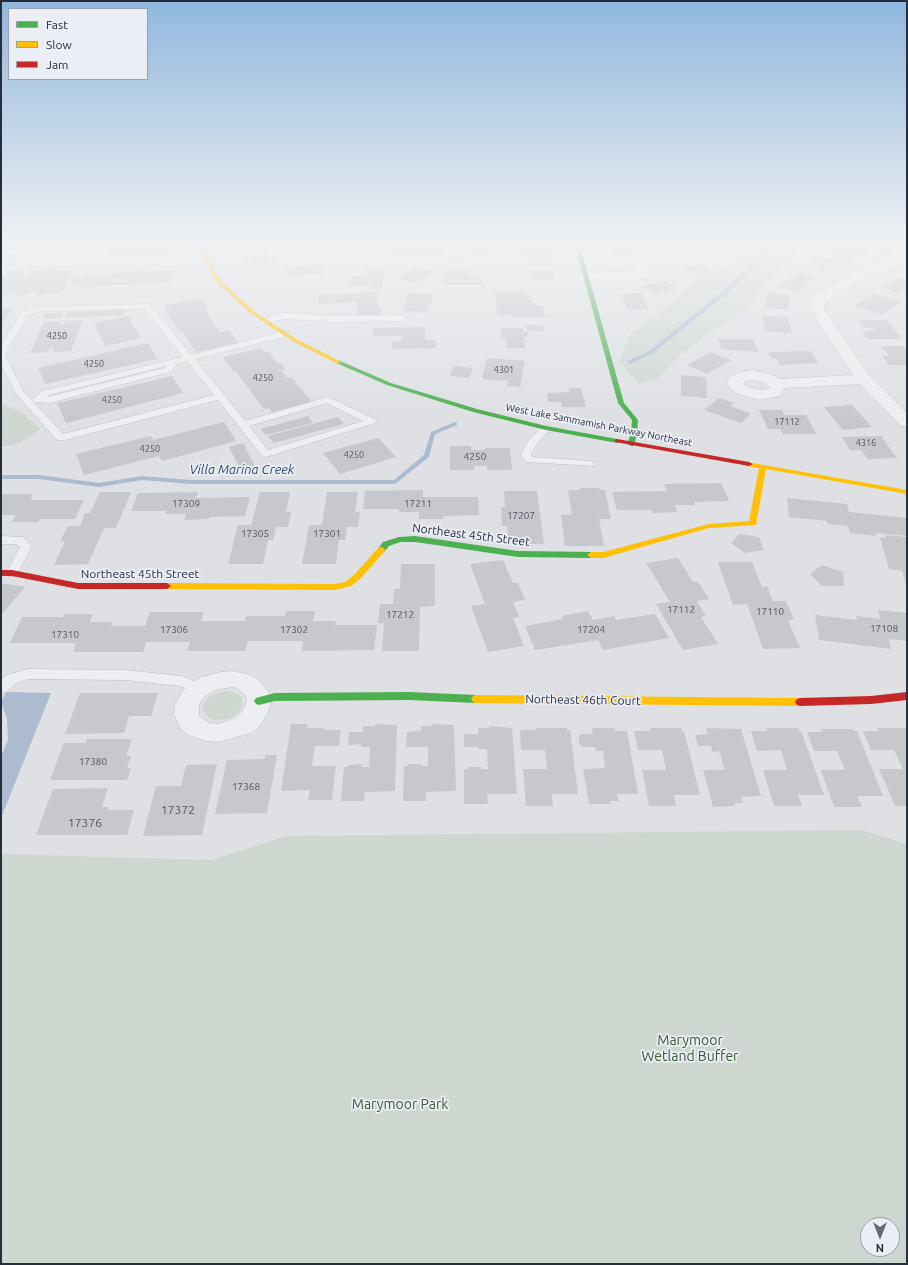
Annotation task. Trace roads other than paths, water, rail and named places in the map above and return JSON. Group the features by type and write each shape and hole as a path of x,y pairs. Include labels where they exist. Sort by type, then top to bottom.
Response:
{"street":[{"name":"West Lake Sammamish Parkway Northeast","path":"240,301 264,321 327,357 389,384 475,411 546,428 631,444 907,492"},
{"path":"592,301 621,404 635,420 634,434 631,444"},
{"path":"818,301 817,309 864,379 907,422"},
{"path":"776,384 864,379"},
{"name":"Northeast 45th Street","path":"7,573 78,586 334,587 348,584 357,577 386,544 399,540 415,539 518,554 603,555 709,526 753,523 763,467"},
{"path":"232,679 243,681 252,686 257,693 259,701 257,710 251,719 242,726 219,733 207,732 197,728 190,722 186,714 187,705 191,696 199,689 209,683 221,680 232,679"},
{"name":"Northeast 46th Court","path":"259,701 275,697 408,696 476,699 829,702 872,700 907,696"}],"lane":[{"path":"220,396 62,438 33,401 20,393 1,355 24,314 39,309 147,306 190,358 220,396 243,425 266,454 372,421 328,400 243,425"},
{"path":"264,321 284,316 333,319 403,318"},
{"path":"33,401 46,393 159,364 173,363 285,334"},
{"path":"546,428 533,442 527,452 526,456 530,460 536,462 591,464"},
{"path":"1,540 18,540 26,546 7,573"},
{"path":"1,688 12,679 28,674 125,675 182,681 199,689"}],"water":[{"path":"6,692 51,693 1,818 1,756 8,740 7,719 1,702"}],"waterway":[{"name":"Villa Marina Creek","path":"630,362 651,352 714,301"},
{"name":"Villa Marina Creek","path":"1,477 39,477 99,485 142,478 191,482 395,482 427,456 433,433 455,424"}],"park label":[{"name":"Marymoor Wetland Buffer","path":"690,1048"},
{"name":"Marymoor Park","path":"400,1104"}]}
